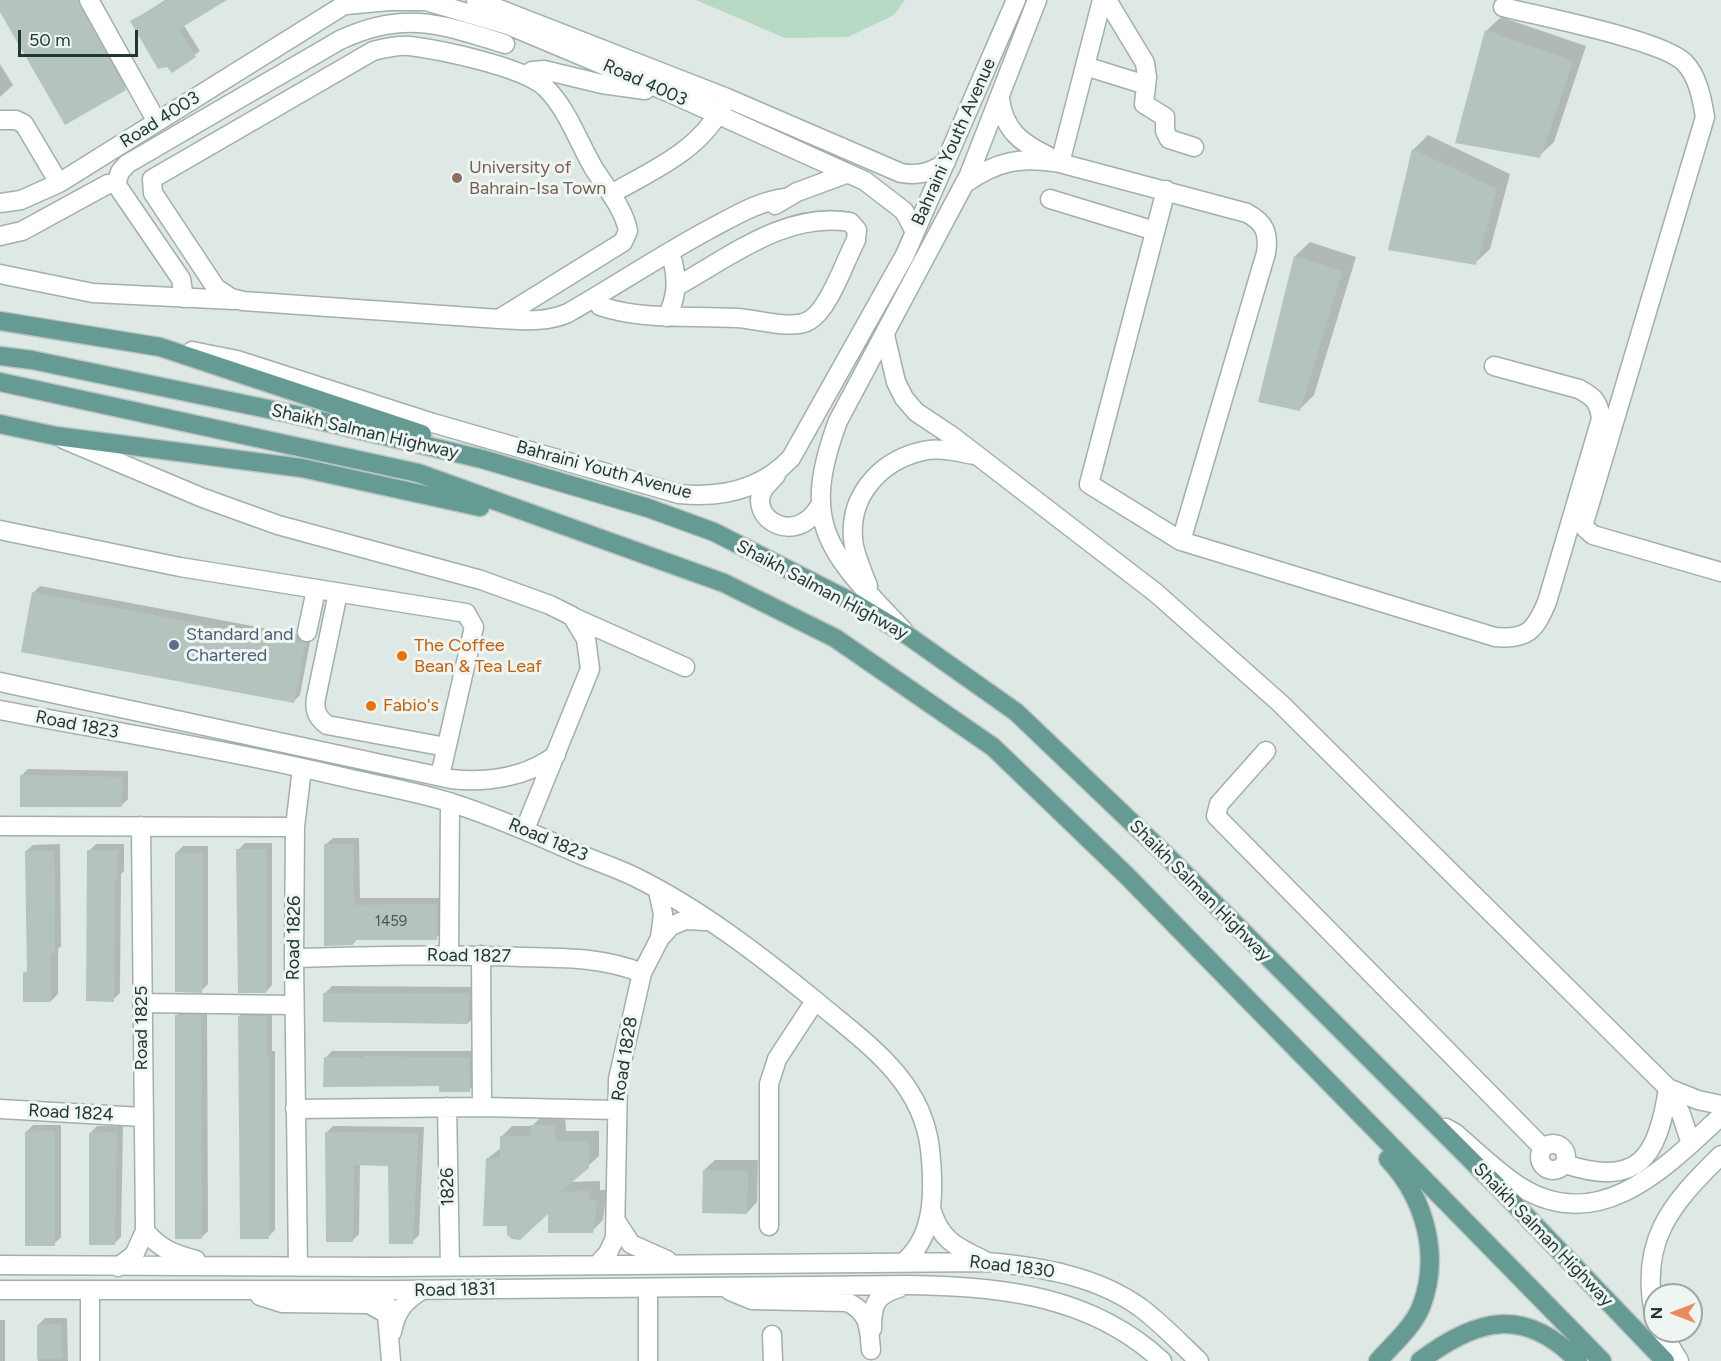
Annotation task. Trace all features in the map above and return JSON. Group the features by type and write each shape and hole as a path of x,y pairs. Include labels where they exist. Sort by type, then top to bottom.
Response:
{"main road":[{"path":"0,321 160,347 420,433 482,459"},
{"name":"Shaikh Salman Highway","path":"0,356 32,360 292,414 482,459 626,501 714,532 854,603 907,635 1016,711 1167,856 1433,1122 1665,1361"},
{"name":"Shaikh Salman Highway","path":"0,382 418,474 724,583 835,638 993,747 1186,936 1602,1361"},
{"path":"0,424 56,436 302,468 562,526"},
{"path":"1186,936 1200,961 1403,1175 1414,1195 1425,1220 1429,1249 1428,1281 1420,1309 1385,1361"},
{"path":"1420,1361 1461,1333 1500,1325 1521,1326 1545,1333 1561,1344 1578,1361"},
{"path":"1378,1361 1406,1330"}],"street":[{"path":"89,0 157,122"},
{"name":"Road 4003","path":"0,203 21,200 59,183 349,2 389,0 426,2 525,31 670,93 865,181 904,211 915,232"},
{"name":"Road 4003","path":"476,0 728,98 910,175 930,172 946,162"},
{"name":"Bahraini Youth Avenue","path":"160,347 237,360 433,423 678,494 703,496 729,493 754,484 779,471 791,458 838,379 915,232 1016,0"},
{"name":"Bahraini Youth Avenue","path":"907,635 872,597 833,548 819,507 826,452 834,431 964,184 1000,99 1037,0"},
{"path":"1060,163 1102,0"},
{"path":"1107,0 1142,56 1146,70 1144,104 1165,117 1166,135 1173,141 1194,147"},
{"path":"1503,7 1657,46 1684,62 1701,92 1705,117 1584,523 1585,528 1593,535 1721,572"},
{"path":"116,184 120,172 127,164 340,40 367,27 397,21 425,22 505,44"},
{"path":"478,62 525,31 546,26"},
{"path":"236,300 216,288 155,197 150,184 155,176 374,51 408,46 525,75 545,87 558,102 611,194 627,227 626,239 499,319"},
{"path":"1085,66 1146,85"},
{"path":"525,75 532,71 544,70 602,84 670,93"},
{"path":"611,194 688,149 703,137 728,98"},
{"path":"1000,99 1005,119 1016,137 1024,144 1060,163"},
{"path":"0,120 16,120 24,124 59,183"},
{"path":"964,184 989,168 1011,161 1033,158 1166,190 1247,213 1260,220 1268,238 1181,542"},
{"path":"865,181 874,160"},
{"path":"0,274 93,293 236,300 499,319 552,320 594,304 785,198 846,174"},
{"path":"0,236 22,231 108,184 116,184"},
{"path":"116,184 181,279 184,298"},
{"path":"1166,190 1089,484 1181,542 1495,637 1514,639 1529,633 1540,619 1547,602 1600,419 1599,405 1592,395 1579,389 1494,366"},
{"path":"594,304 669,252 737,214 766,202 785,198"},
{"path":"1050,199 1155,231"},
{"path":"594,304 627,313 667,317 736,318 791,325 808,322 824,305 855,240 857,230 850,222 838,220 788,227 677,286"},
{"path":"667,317 677,286 673,262"},
{"path":"885,335 896,382 904,398 916,411 1156,593 1280,703 1668,1088 1681,1114 1691,1144"},
{"path":"56,436 203,498 267,522 481,580 550,605 685,667"},
{"path":"872,597 854,545 854,523 858,498 866,486 883,468 901,458 924,450 945,450 978,456"},
{"path":"779,471 763,491 760,503 770,520 788,528 801,526 812,519 819,507"},
{"path":"0,530 180,567 458,611 472,619 474,627 440,776"},
{"path":"308,632 316,590"},
{"path":"338,593 314,708 318,718 327,725 446,747"},
{"path":"525,829 590,669 586,639 572,616"},
{"path":"0,682 465,780 494,779 526,772 556,756"},
{"name":"Road 1823","path":"0,710 302,768 450,802 525,829 636,877 735,939 815,1001 897,1072 916,1100 928,1130 932,1169 931,1206 925,1234 914,1254 905,1261"},
{"path":"1266,751 1219,804 1216,816 1543,1148 1547,1145 1558,1145 1566,1153 1565,1164 1586,1171 1611,1174 1633,1167 1650,1148 1659,1132 1668,1088"},
{"name":"Road 1826","path":"298,1267 293,1005 295,827 302,768"},
{"path":"449,955 450,802"},
{"path":"0,826 295,827"},
{"name":"Road 1825","path":"118,1267 134,1255 145,1231 142,1117 141,826"},
{"name":"Road 1828","path":"658,891 663,915 660,938"},
{"name":"Road 1828","path":"597,1265 612,1246 616,1221 616,1110 622,1050 642,973 660,938 677,922 706,921"},
{"path":"481,955 482,1107"},
{"name":"Road 1827","path":"294,958 481,955 616,963 642,973"},
{"path":"769,1226 769,1084 777,1059 815,1001"},
{"path":"142,1003 293,1005"},
{"path":"1668,1088 1698,1100 1721,1105"},
{"path":"1698,1100 1721,1092"},
{"name":"1826","path":"447,1107 450,1266"},
{"path":"295,1109 482,1107 616,1110"},
{"name":"Road 1824","path":"0,1109 142,1117"},
{"path":"1433,1122 1455,1133 1519,1186 1548,1200 1574,1203 1604,1200 1628,1192 1650,1179 1721,1116"},
{"path":"1650,1283 1652,1253 1659,1230 1686,1190 1721,1155"},
{"name":"Road 1823","path":"931,1206 935,1223 946,1239 988,1262"},
{"path":"616,1221 631,1244 678,1264"},
{"path":"145,1231 160,1247 171,1253 225,1267"},
{"name":"Road 1831","path":"0,1265 386,1267 905,1261"},
{"name":"Road 1830","path":"905,1261 988,1262 1031,1266 1066,1274 1105,1289 1139,1307 1199,1361"},
{"path":"386,1267 385,1290 391,1361"},
{"path":"871,1356 872,1311 875,1301 887,1291 909,1285"},
{"name":"Road 1831","path":"0,1290 422,1290 909,1285"},
{"name":"Road 1830","path":"909,1285 994,1288 1056,1300 1119,1327 1142,1342 1162,1361"},
{"path":"721,1287 752,1300 847,1302 858,1306 868,1322 871,1356"},
{"path":"648,1288 648,1361"},
{"path":"90,1290 90,1361"},
{"path":"241,1290 282,1303 369,1304 387,1314"},
{"path":"390,1340 394,1317 401,1306 422,1290"},
{"path":"772,1335 773,1361"},
{"path":"1668,1343 1679,1361"}],"green space":[{"path":"696,0 905,0 894,15 848,37 785,38"}],"building":[{"path":"0,0 78,0 126,90 65,125 0,12"},
{"path":"168,0 227,0 179,29 196,57 172,73 167,67 158,69 130,21"},
{"path":"1485,30 1573,61 1540,158 1455,143"},
{"path":"1412,149 1497,189 1476,265 1388,250"},
{"path":"1294,256 1342,271 1300,411 1258,402"},
{"path":"32,592 305,644 294,703 21,652"},
{"path":"20,775 122,777 122,807 20,807"},
{"path":"324,844 353,844 354,905 437,904 437,940 353,940 353,945 324,946"},
{"path":"236,849 266,849 266,993 238,993"},
{"path":"87,850 118,850 118,880 115,880 114,1002 86,1001"},
{"path":"25,851 54,851 55,954 51,954 51,1002 23,1002 23,972 27,972"},
{"path":"175,853 202,853 202,993 175,992"},
{"path":"323,993 469,993 468,1024 323,1022"},
{"path":"175,1015 201,1015 202,1239 175,1239"},
{"path":"238,1016 266,1016 266,1057 269,1057 269,1239 240,1239"},
{"path":"364,1056 469,1058 470,1092 439,1092 439,1086 323,1087 324,1057 364,1058"},
{"path":"531,1125 555,1125 556,1141 589,1141 589,1168 560,1192 590,1191 590,1200 597,1200 593,1233 548,1233 548,1214 520,1240 512,1239 507,1235 507,1226 483,1226 486,1158 500,1158 500,1136 531,1136"},
{"path":"55,1131 55,1246 25,1246 25,1132"},
{"path":"117,1132 115,1245 89,1245 89,1133"},
{"path":"325,1132 418,1133 413,1244 389,1244 388,1166 354,1165 353,1242 326,1242"},
{"path":"703,1170 748,1171 747,1214 702,1213"},
{"path":"61,1324 62,1358 37,1359 37,1325"}],"place":[{"name":"University of Bahrain-Isa Town","path":"457,178"},
{"name":"Standard and Chartered","path":"174,645"},
{"name":"The Coffee Bean & Tea Leaf","path":"402,656"},
{"name":"Fabio's","path":"371,706"}]}
